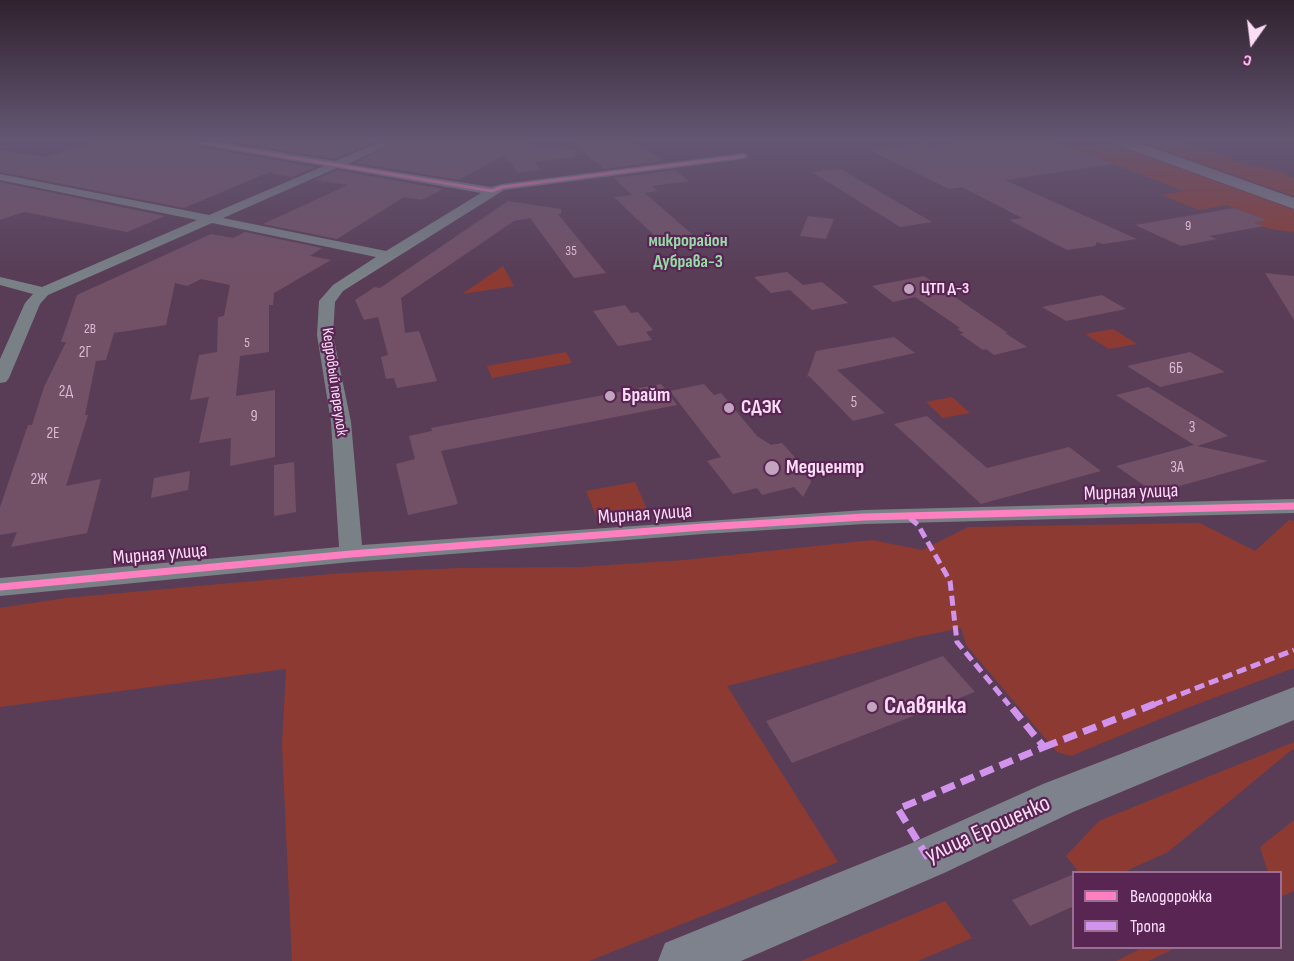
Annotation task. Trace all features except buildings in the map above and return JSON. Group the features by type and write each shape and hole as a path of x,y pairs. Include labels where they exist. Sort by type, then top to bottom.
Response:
{"main road":[{"path":"1244,186 1294,204"},
{"name":"улица Ерошенко","path":"683,961 928,858 1058,798 1294,703"}],"street":[{"path":"44,186 387,255"},
{"path":"0,378 33,303 43,292 286,186"},
{"path":"461,186 492,191 511,186"},
{"name":"Кедровый переулок","path":"351,554 341,422 324,335 327,301 338,288 387,255 492,191"},
{"path":"0,280 43,292"},
{"name":"Мирная улица","path":"0,587 351,554 864,517 1294,506"}],"shaded area":[{"path":"1171,186 1228,186 1294,210 1294,232 1271,229 1254,223 1266,220 1227,205 1199,210 1161,195 1184,191"},
{"path":"1265,186 1294,186 1294,196"},
{"path":"503,266 514,286 462,294"},
{"path":"1113,329 1137,344 1109,349 1085,334"},
{"path":"566,352 572,363 492,378 487,366"},
{"path":"952,397 970,413 943,418 926,402"},
{"path":"635,482 647,509 597,518 586,491"},
{"path":"1289,520 1294,521 1294,668 1184,709 1071,756 1057,752 966,645 961,628 916,637 727,686 838,862 589,961 292,961 282,746 286,669 0,707 0,608 66,598 343,573 461,568 581,567 684,560 872,540 922,550 968,527 1200,523 1255,551"},
{"path":"1294,742 1294,748 1168,852 1126,871 1078,871 1066,856 1099,821"},
{"path":"1294,820 1294,891 1283,896 1282,871 1268,871 1260,847"},
{"path":"945,901 972,938 918,961 801,961"},
{"path":"1140,949 1174,949 1148,961 1116,961"}],"marked path":[{"path":"910,518 918,525 950,581 957,642 1044,747 898,809 928,858"},
{"path":"1044,747 1294,650"}],"cycle path":[{"path":"461,186 492,191 511,186"},
{"path":"0,587 351,554 703,527 864,517 1294,506"}],"place":[{"name":"ЦТП Д-3","path":"909,289"},
{"name":"Брайт","path":"610,396"},
{"name":"СДЭК","path":"729,408"},
{"name":"Медцентр","path":"772,468"},
{"name":"Славянка","path":"872,707"}],"district":[{"name":"микрорайон Дубрава-3","path":"688,251"}]}
